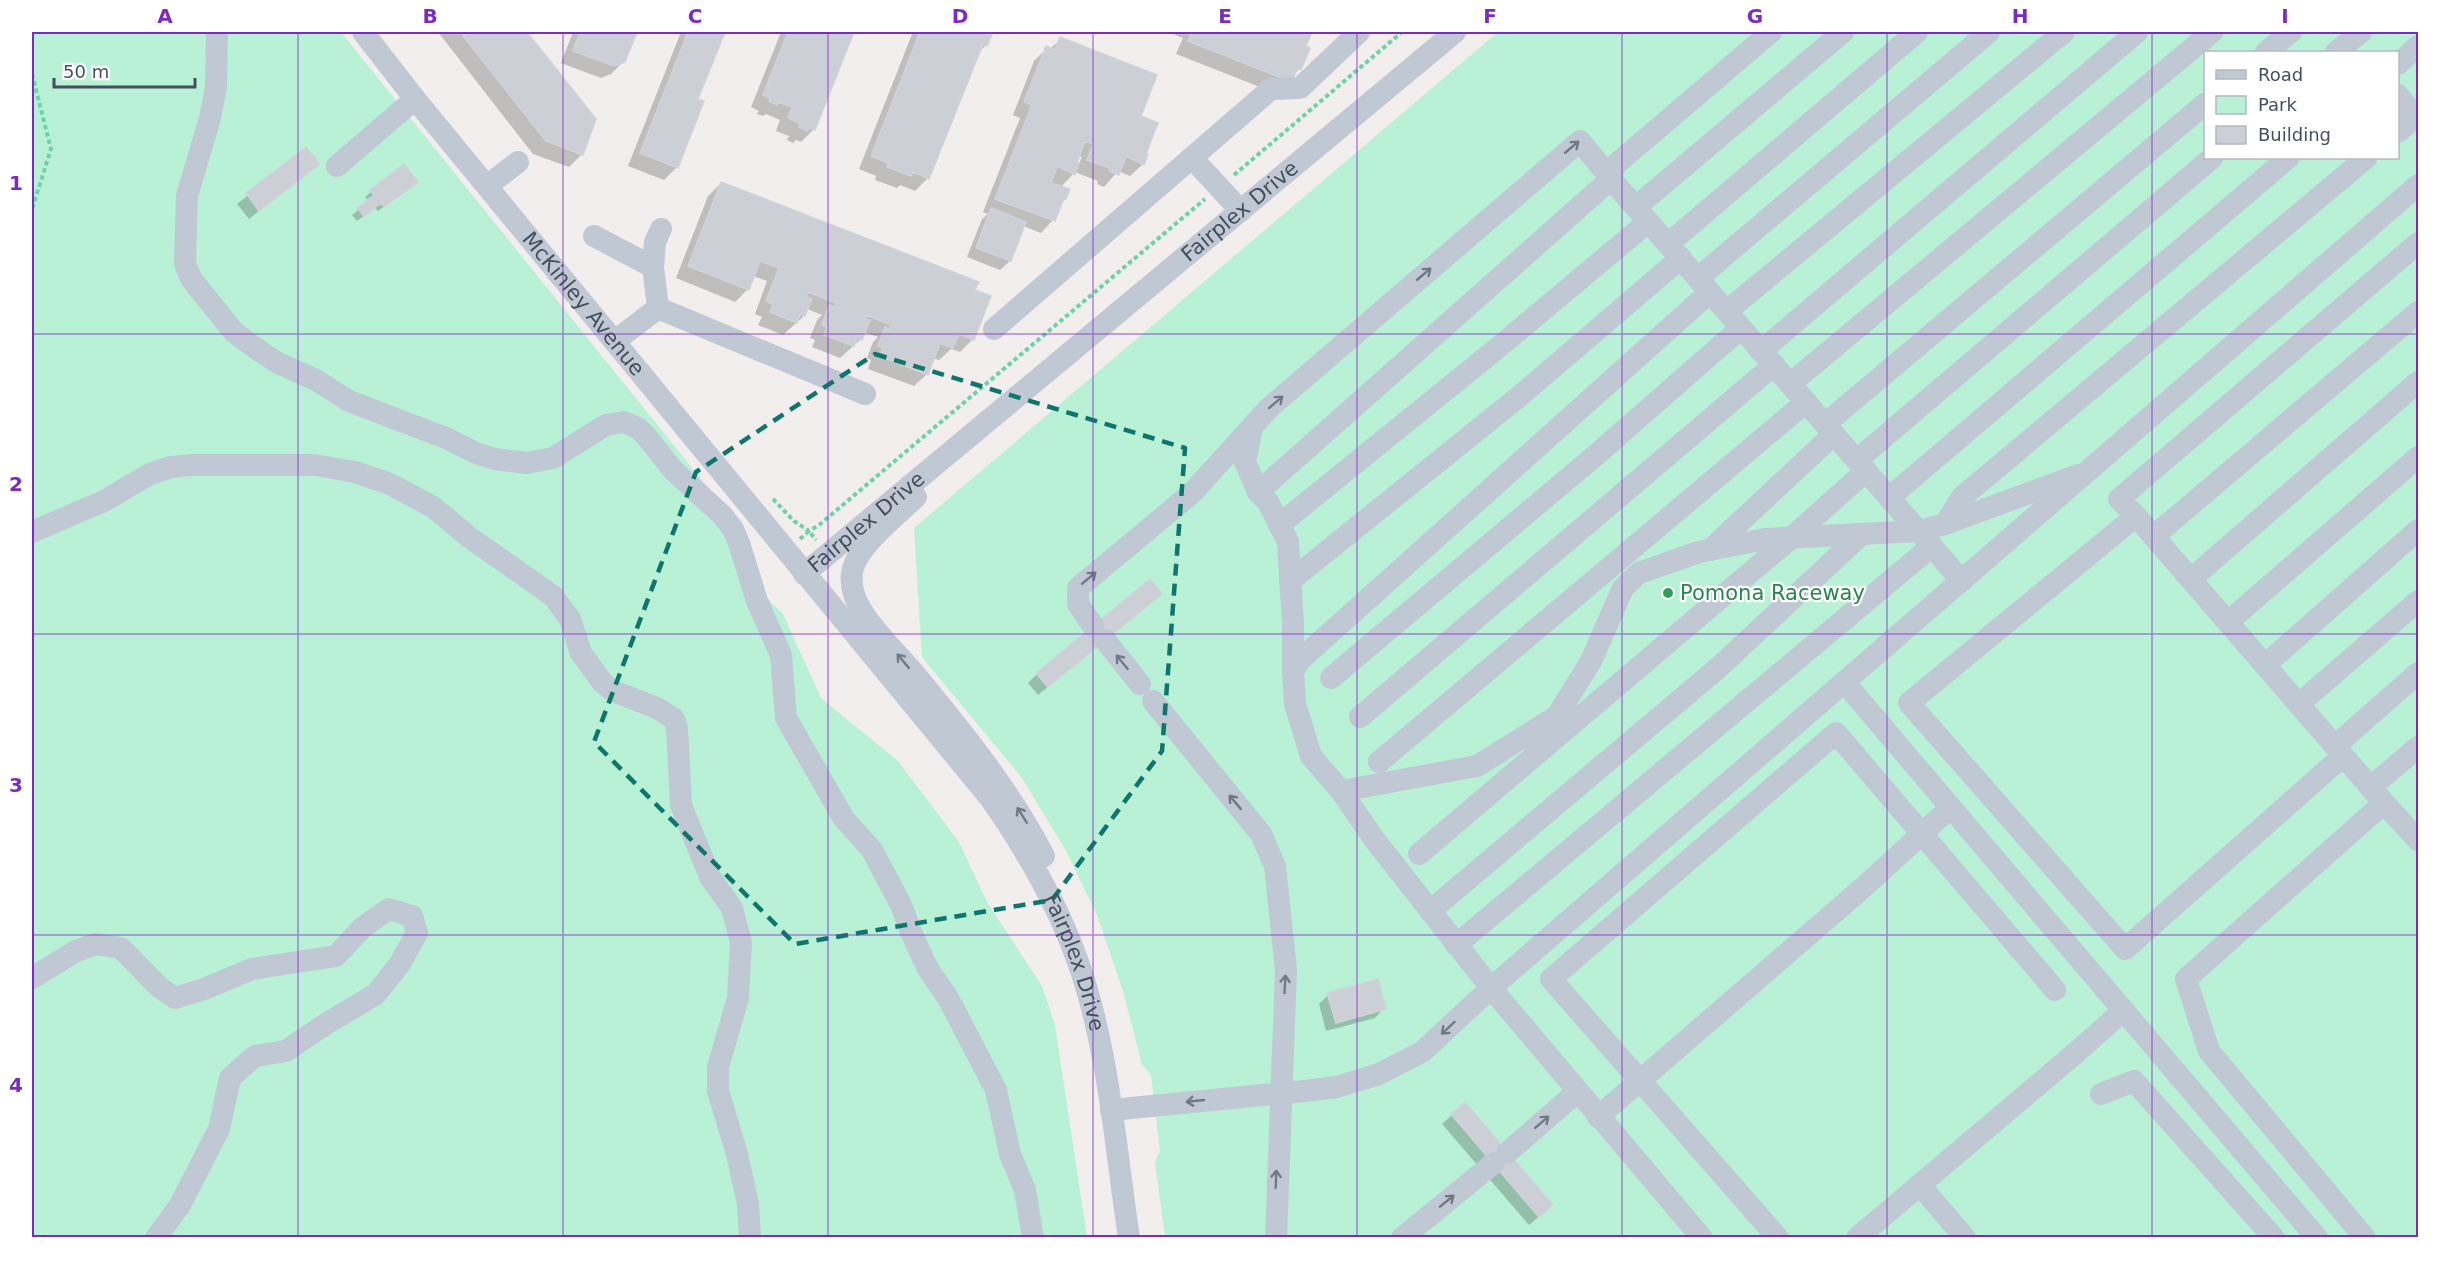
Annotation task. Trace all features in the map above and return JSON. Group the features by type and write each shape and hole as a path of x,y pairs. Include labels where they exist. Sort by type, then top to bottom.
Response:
{"street":[{"path":"217,32 216,87 210,118 187,196 185,264 192,280 234,332 276,362 316,380 349,401 437,434 476,453 495,459 527,463 553,458 606,425 624,422 638,428 674,470 722,515 740,543 756,601 782,655 786,718 844,819 872,850 901,904 928,969 954,1007 996,1090 1010,1154 1025,1190 1033,1238"},
{"name":"McKinley Avenue","path":"363,32 415,99 804,574"},
{"path":"994,329 1271,89 1300,88 1359,32"},
{"name":"Fairplex Drive","path":"1129,1238 1111,1110 1096,1025 1077,960 1056,909 1011,828 990,798 804,574 1455,32"},
{"path":"1258,492 1611,179 1614,166 1771,32"},
{"path":"1279,525 1500,346 1843,32"},
{"path":"1290,580 1521,395 1675,251 1917,32"},
{"path":"1293,670 1301,659 1704,285 1989,32"},
{"path":"1331,678 1596,455 1734,319 2064,32"},
{"path":"1360,717 2137,32"},
{"path":"1790,384 2212,32"},
{"path":"2267,51 2291,32"},
{"path":"2399,62 2418,46"},
{"path":"2399,97 2417,117 2399,130"},
{"path":"337,166 415,99"},
{"path":"1710,550 1830,429 2204,104"},
{"path":"1275,1238 1286,970 1275,866 1261,834 1078,604 1078,588 1191,494 1269,408 1580,141 1962,581"},
{"path":"1192,158 1241,211"},
{"path":"1419,854 1791,538 1861,465 2211,159"},
{"path":"1890,497 2287,159"},
{"path":"1945,524 1962,497 2365,159"},
{"path":"487,186 518,162"},
{"path":"1111,1110 1348,1084 1379,1074 1422,1052 1491,988 2418,186"},
{"path":"658,308 653,267 655,242 661,229"},
{"path":"594,236 653,267"},
{"path":"2418,243 2120,499 2418,840"},
{"path":"615,341 658,308"},
{"path":"658,308 865,394"},
{"path":"2154,536 2360,364 2418,312"},
{"path":"2191,579 2418,382"},
{"path":"1379,762 1806,402"},
{"path":"1252,427 1245,462 1258,492 1268,502 1288,542 1295,704 1311,756 1341,791 1374,839 1456,945 1577,1092 1702,1238"},
{"path":"963,441 920,494 866,546 853,568 852,592 865,616 956,725 1024,817 1059,885 1098,991 1096,1025"},
{"path":"2228,622 2418,457"},
{"path":"32,532 104,501 150,474 171,467 315,465 355,471 390,484 433,507 469,537 553,596 570,619 581,653 602,682 614,692 657,708 674,719 677,728 681,805 710,877 732,908 741,942 738,998 718,1067 718,1091 737,1154 748,1204 750,1238"},
{"path":"1456,945 1945,524 2091,470"},
{"path":"2136,516 1909,703 2125,949 2339,751 2418,673"},
{"path":"2265,665 2418,530"},
{"path":"1341,791 1477,766 1557,716 1591,661 1623,588 1639,573 1710,550 1765,539 1862,534 1925,539"},
{"path":"1430,911 1718,668 1862,534"},
{"path":"2299,704 2418,601"},
{"path":"1845,683 2317,1238"},
{"path":"1778,1238 1551,979 1836,733 2055,990"},
{"path":"2365,1238 2209,1051 2186,979 2377,795 2418,747"},
{"path":"1598,1117 1922,835 1951,807"},
{"path":"32,978 76,951 96,944 121,948 159,987 175,998 252,969 336,956 363,927 389,909 412,916 417,933 399,965 376,994 286,1051 255,1056 230,1078 219,1129 180,1205 156,1238"},
{"path":"1857,1238 2124,1010"},
{"path":"2101,1094 2133,1082 2274,1238"},
{"path":"1402,1238 1501,1158 1577,1092"},
{"path":"1920,1185 1965,1238"}],"path":[{"path":"809,531 1402,32"},
{"path":"32,74 51,149 32,209"}],"highlighted area":[{"path":"875,354 1185,448 1162,751 1052,900 795,944 594,742 696,472"}],"green space":[{"path":"32,32 341,32 738,525 763,594 783,614 821,698 898,761 959,842 987,902 1042,986 1055,1025 1087,1237 32,1237"},
{"name":"Pomona Raceway","path":"1498,32 2418,32 2418,1237 1165,1237 1155,1163 1160,1151 1151,1075 1142,1065 1123,991 1097,915 1065,849 1022,778 922,657 914,528"}],"building":[{"path":"460,32 527,32 596,119 583,155 546,141"},
{"path":"580,32 637,32 625,62 614,66 573,51"},
{"path":"688,32 725,32 698,99 704,101 678,168 640,153"},
{"path":"788,32 854,32 815,130 809,127 807,131 799,127 800,124 788,118 792,107 778,102 777,105 763,95"},
{"path":"920,32 993,32 987,46 983,44 929,179 913,172 911,176 887,167 888,163 871,156"},
{"path":"1192,32 1312,32 1306,46 1310,48 1301,70 1297,68 1292,82 1188,41"},
{"path":"1060,37 1157,75 1141,116 1158,123 1144,165 1126,156 1119,175 1109,171 1110,168 1087,160 1093,144 1085,141 1075,175 1057,166 1051,183 1070,189 1055,221 995,199 1032,105 1024,102 1046,46 1055,50"},
{"path":"306,147 320,164 259,211 246,193"},
{"path":"404,164 418,182 384,207 381,203 364,216 357,208 374,195 370,190"},
{"path":"721,182 979,282 975,290 991,296 974,340 959,334 953,348 940,343 928,375 880,356 883,348 878,346 885,327 890,329 891,325 866,315 865,319 870,320 862,340 857,338 854,346 824,335 827,327 822,325 829,305 835,307 836,303 808,292 806,297 812,299 805,316 800,314 797,323 770,312 773,304 766,301 779,268 760,261 749,290 688,266"},
{"path":"991,208 1026,222 1011,261 976,248"},
{"path":"1150,579 1162,594 1048,687 1036,673"},
{"path":"1378,979 1386,1009 1336,1023 1327,993"},
{"path":"1465,1102 1553,1205 1539,1217 1451,1114"}],"place":[{"name":"Pomona Raceway","path":"1668,593"}]}
